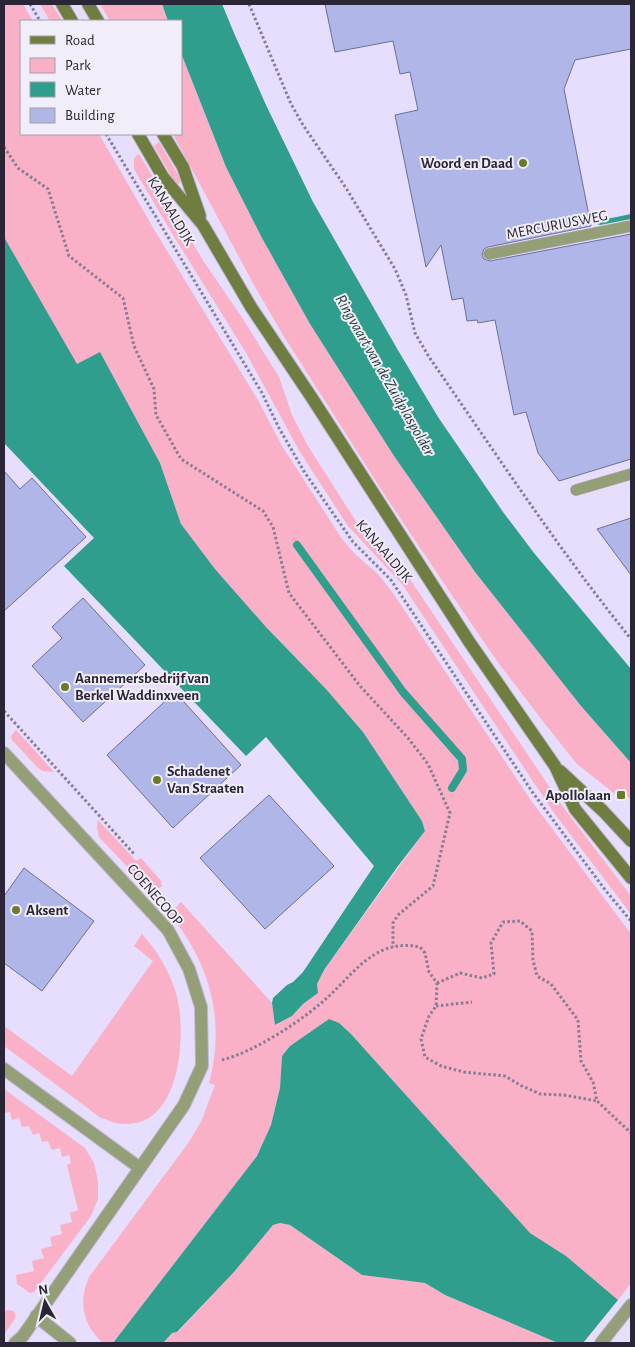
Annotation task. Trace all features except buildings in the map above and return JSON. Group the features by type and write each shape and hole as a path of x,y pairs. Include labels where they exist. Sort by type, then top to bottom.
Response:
{"main road":[{"path":"62,4 71,20"},
{"path":"88,4 97,20"},
{"name":"KANAALDIJK","path":"139,135 164,177 203,225 251,307 470,643 555,766 575,809 631,878"},
{"name":"KANAALDIJK","path":"164,135 183,167 203,225"},
{"name":"KANAALDIJK","path":"555,766 631,841"}],"street":[{"name":"COENECOOP","path":"4,753 168,930 189,969 201,1007 202,1066 184,1105 23,1336 14,1343"},
{"path":"4,1069 140,1168"},
{"path":"600,1343 631,1305"},
{"path":"36,1316 70,1343"}],"lane":[{"name":"MERCURIUSWEG","path":"489,254 631,226"},
{"path":"576,490 631,474"}],"path":[{"path":"30,4 39,20"},
{"path":"249,4 291,104 395,268 406,295 415,333 429,357 560,547 591,590 631,639"},
{"name":"KANAALDIJK","path":"107,135 262,393 279,428 305,473 353,542 391,580 533,794 631,922"},
{"path":"4,147 18,168 48,189 69,256 123,298 134,346 154,388 156,415 181,460 263,511 273,527 289,593 360,686 408,738 431,771 450,813 439,864 433,886 398,915 393,923 393,947"},
{"path":"4,711 135,855"},
{"path":"437,983 460,973 482,978 494,974 491,943 503,922 520,921 532,932 533,960 537,976 551,984 578,1020 581,1061 593,1082 597,1101"},
{"path":"202,1066 235,1057 287,1028 320,1004 374,953 409,944 420,947 425,953 429,972 437,983 436,1006 429,1016 420,1039 425,1056 442,1066 464,1072 505,1076 540,1094 564,1095 597,1101 631,1133"},
{"path":"436,1006 472,1002"}],"green space":[{"path":"4,4 23,4 32,20 20,20 20,135 100,135 155,231 259,402 282,446 342,539 355,554 379,575 395,596 530,799 631,934 631,1283 618,1300 566,1256 530,1233 351,1034 329,1019 290,1046 282,1056 280,1088 271,1125 257,1156 113,1343 103,1343 91,1329 84,1313 83,1304 89,1277 189,1142 201,1122 215,1085 209,1083 216,1037 215,1015 211,994 195,953 184,933 170,914 181,902 272,1003 276,1025 292,1016 303,1004 318,993 317,984 324,970 425,831 422,821 363,732 326,689 266,627 215,569 181,524 160,463 100,352 77,365 4,237"},
{"path":"40,4 52,4 61,20 49,20"},
{"path":"100,4 162,4 168,20 109,20"},
{"path":"182,56 226,167 262,238 310,324 394,456 475,572 581,706 631,763 631,800 621,789 615,794 577,764 497,661 386,497 283,335 174,135 182,135"},
{"path":"159,142 181,180 178,184 173,179 154,146"},
{"path":"139,154 204,262 243,319 279,377 292,415 308,446 357,523 401,566 563,807 631,896 631,914 554,813 402,584 348,526 300,452 245,351 134,169 134,159"},
{"path":"16,730 54,772 43,771 38,768 12,740 11,736"},
{"path":"98,820 136,861 141,858 161,881 162,886 152,893 99,837"},
{"path":"142,934 164,965 178,1001 181,1039 179,1061 174,1082 165,1100 153,1115 137,1123 116,1123 101,1118 4,1046 4,1026 72,1076 153,961 134,946"},
{"path":"4,1089 85,1148 94,1163 98,1181 98,1199 91,1216 34,1292 30,1293 17,1284 16,1275 34,1271 32,1261 44,1258 41,1249 52,1246 50,1237 62,1234 60,1225 72,1222 70,1213 78,1210 67,1165 71,1163 69,1155 62,1157 60,1148 52,1150 48,1141 42,1142 39,1133 33,1135 29,1126 22,1127 19,1118 12,1120 10,1112 4,1113"},
{"path":"280,1223 290,1225 362,1275 425,1283 445,1295 558,1343 163,1343 172,1333 178,1332 234,1272 273,1225"},
{"path":"7,1310 14,1311 16,1317 4,1335 4,1313"}],"water":[{"name":"Ringvaart van de Zuidplaspolder","path":"162,4 222,4 266,105 313,202 438,417 503,512 534,553 631,669 631,763 581,706 475,572 394,456 310,324 262,238 226,167 182,56 182,20 168,20"},
{"path":"631,214 631,219 600,225 592,222"},
{"path":"4,237 77,364 100,352 160,463 181,524 215,569 266,627 326,689 363,732 422,821 425,831 324,970 317,984 318,993 303,1004 292,1016 275,1025 273,998 303,972 374,866 266,737 246,756 64,566 94,538 4,443"},
{"path":"329,1019 339,1023 351,1034 530,1233 566,1256 618,1300 583,1343 558,1343 445,1295 425,1283 362,1275 290,1225 280,1223 273,1225 234,1272 177,1332 172,1333 163,1343 113,1343 257,1156 271,1125 280,1088 282,1056 290,1046"}],"waterway":[{"path":"297,545 403,692 462,759 463,770 452,788"}],"place":[{"name":"Woord en Daad","path":"523,163"},
{"name":"Aannemersbedrijf van Berkel Waddinxveen","path":"65,687"},
{"name":"Schadenet Van Straaten","path":"157,780"},
{"name":"Apollolaan","path":"621,795"},
{"name":"Aksent","path":"16,910"}]}
